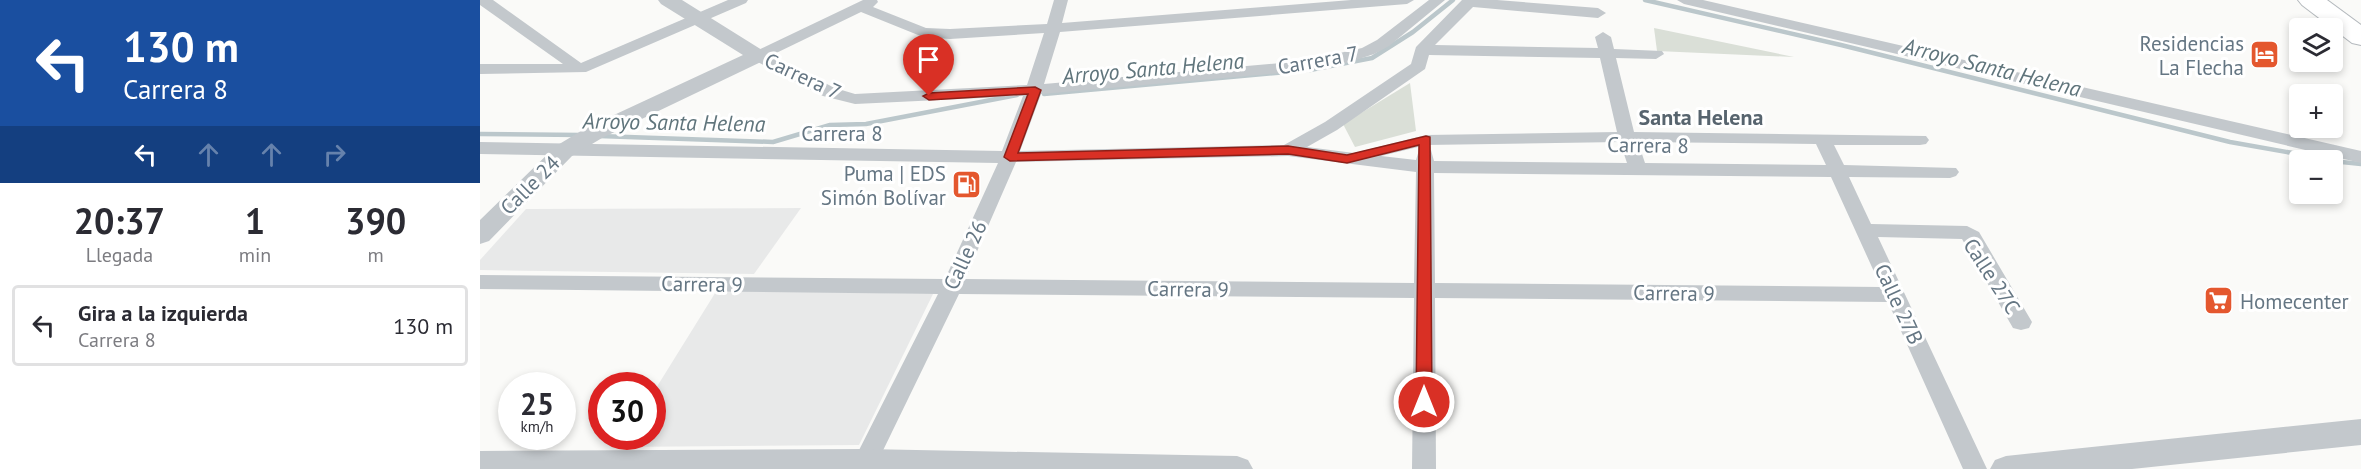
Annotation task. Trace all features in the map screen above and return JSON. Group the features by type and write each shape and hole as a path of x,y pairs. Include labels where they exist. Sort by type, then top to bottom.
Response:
{"highway":[{"path":"2311,0 2361,37"},
{"path":"2348,0 2361,9"}],"street":[{"path":"483,0 580,69"},
{"name":"Carrera 7","path":"668,0 758,56 829,92 855,99 1035,90 1304,66 1350,57 1383,43 1439,10"},
{"path":"480,69 580,69 741,0"},
{"name":"Calle 24","path":"480,235 564,151 594,133 876,0"},
{"name":"Calle 26","path":"864,466 1010,157 1035,90 1061,0"},
{"path":"861,7 923,32 950,34 1407,0"},
{"path":"1684,0 2361,157"},
{"path":"1288,150 1330,126 1421,58 1439,10 1469,1 1598,13"},
{"path":"1421,58 1605,45 1656,54"},
{"path":"1605,45 1627,137 1638,168"},
{"path":"1330,126 1347,159"},
{"name":"Carrera 8","path":"1347,159 1426,140 1627,137 1920,140"},
{"path":"1424,469 1426,140"},
{"name":"Calle 27B","path":"1823,140 1975,469"},
{"name":"Carrera 8","path":"480,148 1010,157 1288,150 1347,159 1425,166 1950,172"},
{"name":"Calle 27C","path":"1865,230 1961,231 1972,237 2021,322"},
{"name":"Carrera 9","path":"480,282 1895,296"},
{"path":"2006,469 2361,432"},
{"path":"480,464 1237,469"}],"shaded area":[{"path":"1654,28 1794,57 1657,51"},
{"path":"1410,83 1416,131 1355,147 1343,124"},
{"path":"801,208 754,274 480,270 480,260 526,209"},
{"path":"717,290 933,294 859,445 666,447 666,372"}],"waterway":[{"name":"Arroyo Santa Helena","path":"1310,70 1372,58 1413,32 1453,0"},
{"name":"Arroyo Santa Helena","path":"1645,0 1841,45 2230,142 2289,152"},
{"name":"Arroyo Santa Helena","path":"1044,94 1298,71"},
{"name":"Arroyo Santa Helena","path":"599,136 773,142 830,125 866,124 1017,95"},
{"name":"Arroyo Santa Helena","path":"480,134 581,135"},
{"name":"Arroyo Santa Helena","path":"2343,162 2361,164"}],"place":[{"name":"Residencias La Flecha","path":"2265,55"},
{"name":"Puma | EDS Simón Bolívar","path":"967,185"},
{"name":"Homecenter","path":"2219,301"}],"district":[{"name":"Santa Helena","path":"1701,117"}],"route":[{"path":"929,96 1035,90 1010,157 1288,150 1347,159 1426,140 1424,402"}]}
